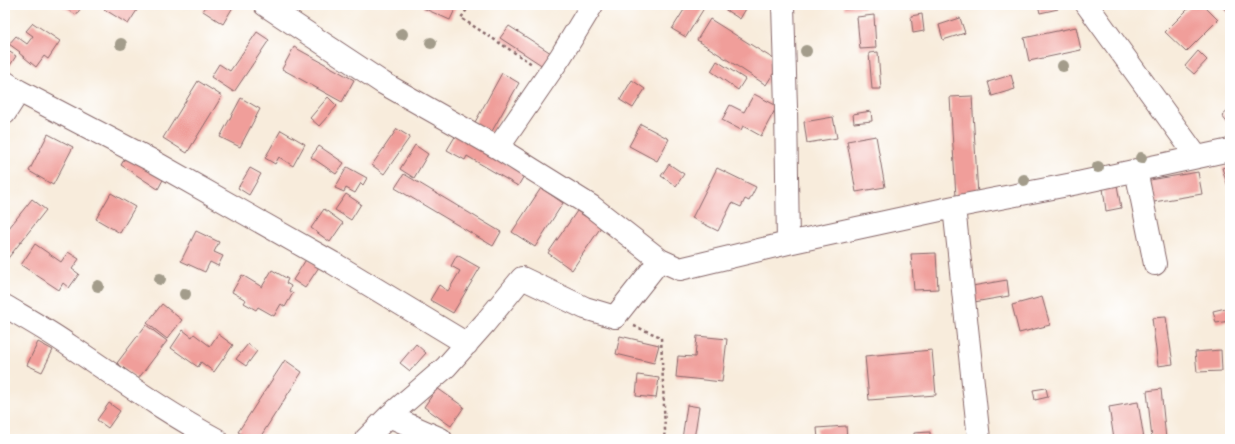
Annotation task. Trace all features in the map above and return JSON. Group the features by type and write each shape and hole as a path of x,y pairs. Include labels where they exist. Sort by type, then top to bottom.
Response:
{"street":[{"path":"265,5 383,83 498,148 591,206 660,260 680,269 788,243 954,207 1230,150"},
{"path":"498,148 561,56 592,5"},
{"path":"783,5 788,243"},
{"path":"1087,5 1198,157"},
{"path":"5,113 12,86 151,160 333,263 467,344"},
{"path":"1136,170 1155,264"},
{"path":"954,207 979,439"},
{"path":"366,439 389,416 446,367 522,278 586,308 615,317 660,260"},
{"path":"5,306 69,345 134,390 216,439"},
{"path":"389,416 441,439"}],"path":[{"path":"470,5 461,18 548,74"},
{"path":"615,317 661,338 665,430 664,439"}],"building":[{"path":"61,5 83,5 76,15"},
{"path":"106,5 135,5 139,7 128,24 104,9"},
{"path":"207,5 231,5 233,7 223,24 203,11"},
{"path":"424,5 457,5 450,20 423,8"},
{"path":"687,5 706,5 686,37 672,29"},
{"path":"718,5 744,5 747,7 740,19"},
{"path":"844,5 864,5 864,8 844,9"},
{"path":"1038,5 1057,5 1058,9 1040,13"},
{"path":"1192,5 1203,5 1218,20 1186,52 1165,32"},
{"path":"1220,5 1230,5 1230,14"},
{"path":"922,14 924,31 913,33 911,16"},
{"path":"874,15 876,48 860,49 857,17"},
{"path":"960,18 965,33 943,40 939,25"},
{"path":"710,19 780,63 766,85 697,40"},
{"path":"33,23 60,41 48,59 44,56 36,67 9,44 16,36 27,44 33,36 26,31"},
{"path":"509,26 554,55 546,68 500,38"},
{"path":"1076,27 1081,50 1029,61 1024,38"},
{"path":"257,32 269,40 234,92 211,77 219,64 230,71"},
{"path":"294,47 354,80 342,102 282,69"},
{"path":"5,49 16,56 9,67 5,64"},
{"path":"1198,51 1207,60 1194,74 1185,66"},
{"path":"878,52 881,89 872,89 869,53"},
{"path":"717,61 745,79 738,90 711,71"},
{"path":"502,73 519,83 491,133 474,124"},
{"path":"1011,75 1015,89 992,96 988,82"},
{"path":"632,80 645,89 633,108 620,100"},
{"path":"198,81 222,96 187,153 163,138"},
{"path":"754,94 777,106 761,136 743,126 741,130 722,120 730,105 744,112"},
{"path":"972,96 978,195 956,197 950,97"},
{"path":"328,97 337,106 319,126 310,118"},
{"path":"241,98 260,109 240,147 220,137"},
{"path":"1230,109 1230,124 1229,125 1222,116"},
{"path":"871,111 872,121 854,123 853,114"},
{"path":"833,117 837,138 807,143 804,122"},
{"path":"641,124 669,139 657,161 629,146"},
{"path":"397,129 410,137 384,174 372,165"},
{"path":"281,130 305,144 293,166 279,157 275,164 265,158"},
{"path":"48,134 73,147 53,185 29,171"},
{"path":"456,135 525,174 518,186 467,156 465,160 447,150"},
{"path":"876,136 885,187 856,192 847,141"},
{"path":"415,145 428,154 414,178 400,169"},
{"path":"319,146 344,163 336,174 311,157"},
{"path":"128,153 165,176 158,189 121,165"},
{"path":"669,164 684,174 676,186 661,176"},
{"path":"1230,166 1230,193 1222,168"},
{"path":"347,167 367,178 363,185 361,183 355,193 346,188 344,192 335,188"},
{"path":"250,168 261,174 249,195 238,188"},
{"path":"717,168 756,187 749,201 745,199 741,207 732,203 718,231 692,218"},
{"path":"1198,172 1202,194 1148,203 1144,181"},
{"path":"404,174 501,232 493,246 395,188"},
{"path":"1117,185 1121,208 1106,211 1103,188"},
{"path":"541,188 563,203 535,247 512,232"},
{"path":"111,193 135,207 120,233 96,219"},
{"path":"346,194 361,204 351,220 335,210"},
{"path":"32,199 46,210 5,262 5,233"},
{"path":"324,209 343,223 330,242 311,228"},
{"path":"577,211 601,227 572,270 548,253"},
{"path":"196,231 219,242 214,252 223,256 218,266 210,262 205,272 181,261"},
{"path":"35,244 61,262 68,252 79,259 72,269 79,274 69,288 63,283 59,290 21,265"},
{"path":"936,253 938,289 914,290 911,254"},
{"path":"457,255 480,268 453,313 430,300 439,285 448,291 460,271 451,266"},
{"path":"307,258 319,267 305,288 293,280"},
{"path":"272,270 288,279 286,283 291,286 289,291 293,293 285,307 281,304 274,316 258,307 256,310 244,303 246,300 232,292 242,275 262,287"},
{"path":"1007,280 1009,296 974,302 972,286"},
{"path":"1042,297 1050,325 1019,333 1012,305"},
{"path":"162,304 182,320 167,339 147,323"},
{"path":"1230,307 1230,321 1216,323 1213,311"},
{"path":"1166,317 1173,364 1158,366 1152,318"},
{"path":"146,325 167,341 138,379 117,363"},
{"path":"183,330 192,337 194,334 210,346 218,334 233,345 214,372 201,362 198,367 171,348"},
{"path":"620,336 659,345 654,363 616,354"},
{"path":"697,336 727,339 722,382 676,377 678,356 695,357"},
{"path":"38,342 53,350 42,372 27,365"},
{"path":"248,344 257,351 246,366 236,359"},
{"path":"416,344 426,353 410,371 400,363"},
{"path":"932,350 936,395 869,400 865,356"},
{"path":"1221,350 1222,371 1197,372 1195,352"},
{"path":"285,360 302,372 259,439 249,439 238,432"},
{"path":"638,375 659,378 656,398 636,396"},
{"path":"437,388 464,407 451,426 424,407"},
{"path":"1046,388 1048,397 1035,400 1033,390"},
{"path":"1161,389 1166,439 1152,439 1147,391"},
{"path":"1138,402 1144,439 1114,439 1109,407"},
{"path":"109,403 120,411 108,428 97,420"},
{"path":"687,405 699,407 694,439 682,439"},
{"path":"846,426 847,439 818,439 817,428"},
{"path":"930,432 930,439 914,439 914,433"}]}
